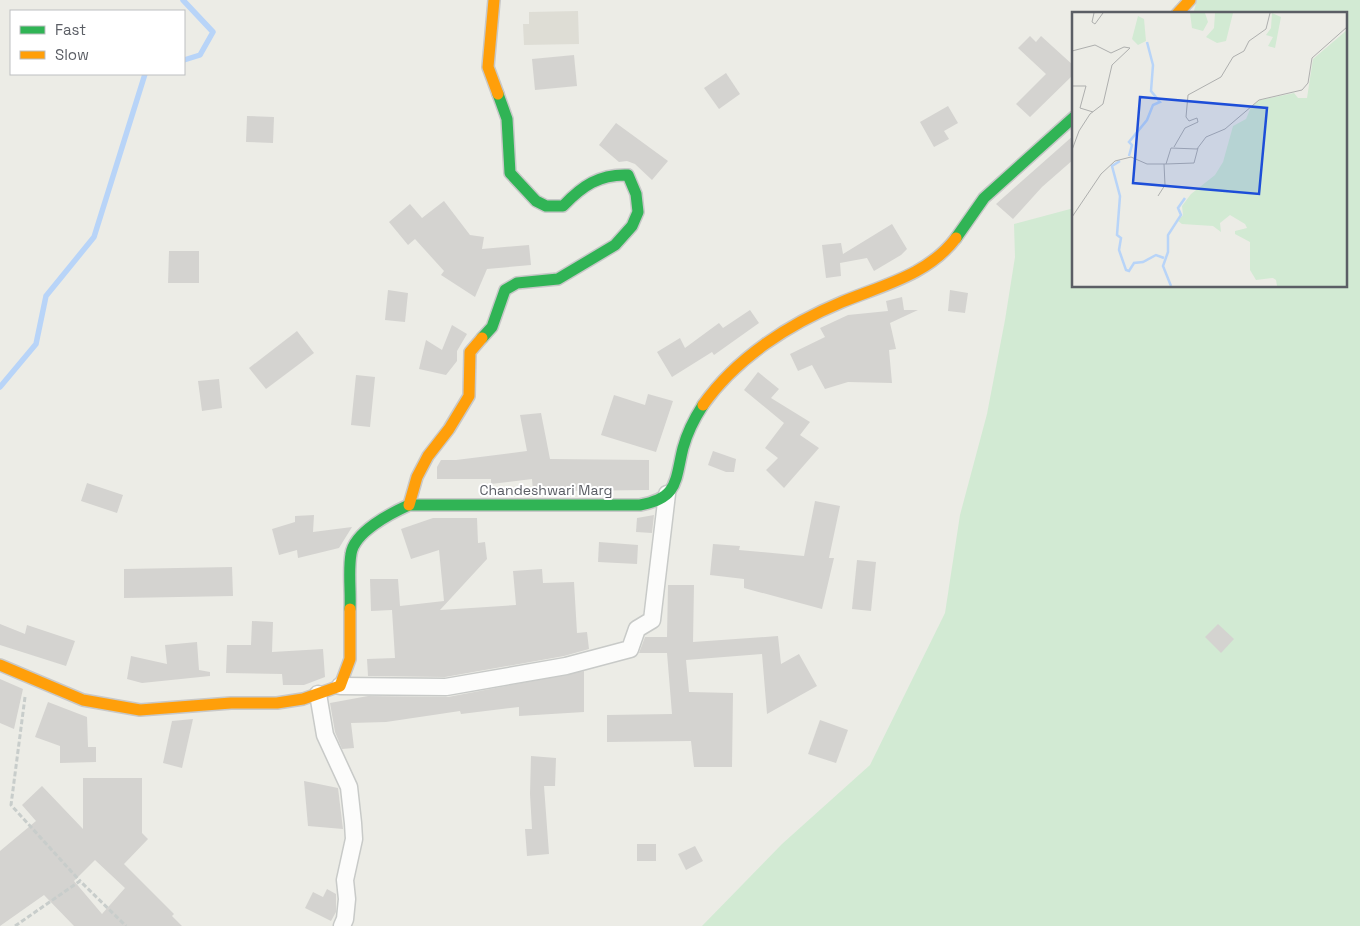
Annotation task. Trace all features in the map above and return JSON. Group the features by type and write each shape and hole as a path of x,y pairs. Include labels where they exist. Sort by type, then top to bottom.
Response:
{"main road":[{"path":"409,505 417,477 428,456 449,428 469,396 470,352 492,327 505,290 517,283 558,279 591,261 615,245 632,226 638,212 636,194 628,175 613,174 594,179 575,192 562,206 546,206 536,202 525,192 510,173 507,119 488,67 494,0"},
{"path":"1179,12 1190,0"},
{"path":"667,494 675,485 684,444 695,418 708,398 740,366 771,340 812,315 844,301 885,288 916,273 936,259 959,236 982,199 1072,119"},
{"name":"Chandeshwari Marg","path":"340,686 350,659 351,552 358,539 378,520 409,505 640,505 657,502 667,494"},
{"path":"0,665 83,700 140,710 231,703 277,703 303,699 340,686"}],"street":[{"path":"340,686 446,686 566,666 630,649 637,629 652,620 667,494"},
{"path":"318,694 325,735 349,787 353,823 354,839 345,880 348,899 342,926"}],"path":[{"path":"28,676 11,804 80,881 126,926"},
{"path":"15,926 80,881"}],"shaded area":[{"path":"578,11 579,44 524,45 523,24 529,24 529,12"}],"green space":[{"path":"1197,0 1360,0 1360,926 702,926 782,844 870,765 945,613 960,515 987,414 1005,320 1015,257 1014,224 1072,209 1072,288 1348,288 1348,12 1194,12"}],"building":[{"path":"1030,36 1036,42 1041,36 1072,64 1072,76 1030,117 1016,104 1046,74 1018,48"},
{"path":"574,55 577,86 535,90 532,59"},
{"path":"726,73 740,94 719,109 704,88"},
{"path":"948,106 958,123 944,131 949,139 934,147 920,122"},
{"path":"247,116 274,117 273,143 246,142"},
{"path":"616,123 668,161 652,180 635,164 627,161 619,162 599,145"},
{"path":"1072,137 1072,161 1042,187 1013,219 996,204"},
{"path":"444,201 470,235 484,237 482,249 529,245 531,265 487,269 475,297 441,275 444,271 415,239 408,245 389,222 410,204 422,218"},
{"path":"892,224 907,249 901,255 874,271 867,258 840,263 841,276 826,278 822,245 841,243 843,254"},
{"path":"169,251 199,251 199,283 168,283"},
{"path":"388,290 408,293 405,322 385,320"},
{"path":"950,290 968,293 965,313 948,311"},
{"path":"902,297 904,310 918,310 890,323 896,349 889,350 892,383 848,382 825,389 812,365 798,371 790,354 825,337 820,328 848,315 888,311 886,301"},
{"path":"750,310 759,323 714,355 712,352 672,377 657,352 680,338 685,348 719,323 723,328"},
{"path":"452,325 467,334 457,351 457,361 446,375 419,369 426,340 442,350"},
{"path":"297,331 314,353 266,389 249,368"},
{"path":"758,372 779,389 771,398 810,422 800,435 819,448 784,488 766,470 778,458 765,448 784,423 744,390"},
{"path":"356,375 375,377 370,427 351,425"},
{"path":"219,379 222,408 202,411 198,381"},
{"path":"648,394 673,401 656,452 601,435 614,395 645,405"},
{"path":"541,413 550,459 649,460 649,490 555,491 554,488 533,491 532,479 491,484 491,479 437,479 437,467 441,460 456,460 527,451 520,415"},
{"path":"713,451 736,459 734,472 726,472 708,465"},
{"path":"87,483 123,495 117,513 81,501"},
{"path":"815,501 840,506 829,558 834,558 822,609 744,588 744,579 710,575 713,544 740,546 739,550 804,556"},
{"path":"314,515 313,532 352,527 339,548 298,558 297,550 279,555 272,529 295,522 295,516"},
{"path":"654,515 652,533 636,532 637,518"},
{"path":"433,518 477,518 478,543 485,542 487,559 440,610 516,605 513,571 542,569 543,583 574,582 577,633 587,632 589,649 564,656 445,677 368,676 367,659 395,658 392,610 371,611 370,579 398,579 400,606 444,601 439,550 411,559 401,529"},
{"path":"599,542 638,545 637,564 598,562"},
{"path":"857,560 876,562 871,611 852,609"},
{"path":"232,567 233,596 124,598 124,569"},
{"path":"668,585 694,585 693,642 778,636 781,664 799,654 817,686 767,714 762,654 686,660 689,692 733,693 732,767 694,767 691,741 607,742 607,715 672,714 667,653 639,653 645,637 667,637"},
{"path":"252,621 273,622 272,652 323,649 325,677 304,685 283,685 282,674 226,673 227,645 251,645"},
{"path":"0,624 25,634 27,625 75,641 66,666 0,645"},
{"path":"1218,624 1234,639 1221,653 1205,637"},
{"path":"197,642 199,670 210,672 210,676 142,683 127,679 131,656 167,664 165,645"},
{"path":"584,671 584,712 519,716 519,707 461,714 460,711 386,722 351,723 354,748 342,749 335,732 330,703 368,696 448,697"},
{"path":"0,679 23,689 14,729 0,723"},
{"path":"48,702 87,717 88,747 96,747 96,762 60,763 60,746 35,737"},
{"path":"193,719 182,768 163,763 172,721"},
{"path":"820,720 848,730 836,763 808,754"},
{"path":"531,756 556,758 555,786 544,786 549,854 527,856 525,829 532,829 530,794"},
{"path":"83,778 142,778 142,833 148,839 124,864 174,914 172,916 182,926 74,926 44,895 0,926 0,851 36,821 22,805 42,786 83,829","holes":["95,860 125,888 102,914 74,881"]},
{"path":"304,781 338,788 343,829 308,826"},
{"path":"637,844 656,844 656,861 637,861"},
{"path":"695,846 703,861 686,870 678,854"},
{"path":"327,889 336,894 336,912 331,921 305,908 313,892 323,897"}],"waterway":[{"path":"183,0 213,32 200,55 185,60"},
{"path":"0,387 36,344 46,296 94,237 145,75"}],"traffic: fast":[{"path":"482,338 492,327 505,290 517,283 558,279 615,245 632,226 638,212 636,194 628,175 600,179 584,187 563,206 546,206 536,201 510,173 507,119 498,94"},
{"path":"956,238 984,198 1072,119"},
{"path":"350,609 351,554 359,538 374,524 384,518 409,505 640,505 653,502 662,498 673,486 687,437 703,405"}],"traffic: slow":[{"path":"494,0 488,67 498,94"},
{"path":"1179,12 1190,0"},
{"path":"703,405 731,372 783,332 842,302 904,278 932,261 945,251 956,238"},
{"path":"409,505 417,477 428,456 449,429 469,396 470,352 482,338"},
{"path":"0,665 83,700 140,710 231,703 277,703 303,699 340,686 350,659 350,609"}]}
